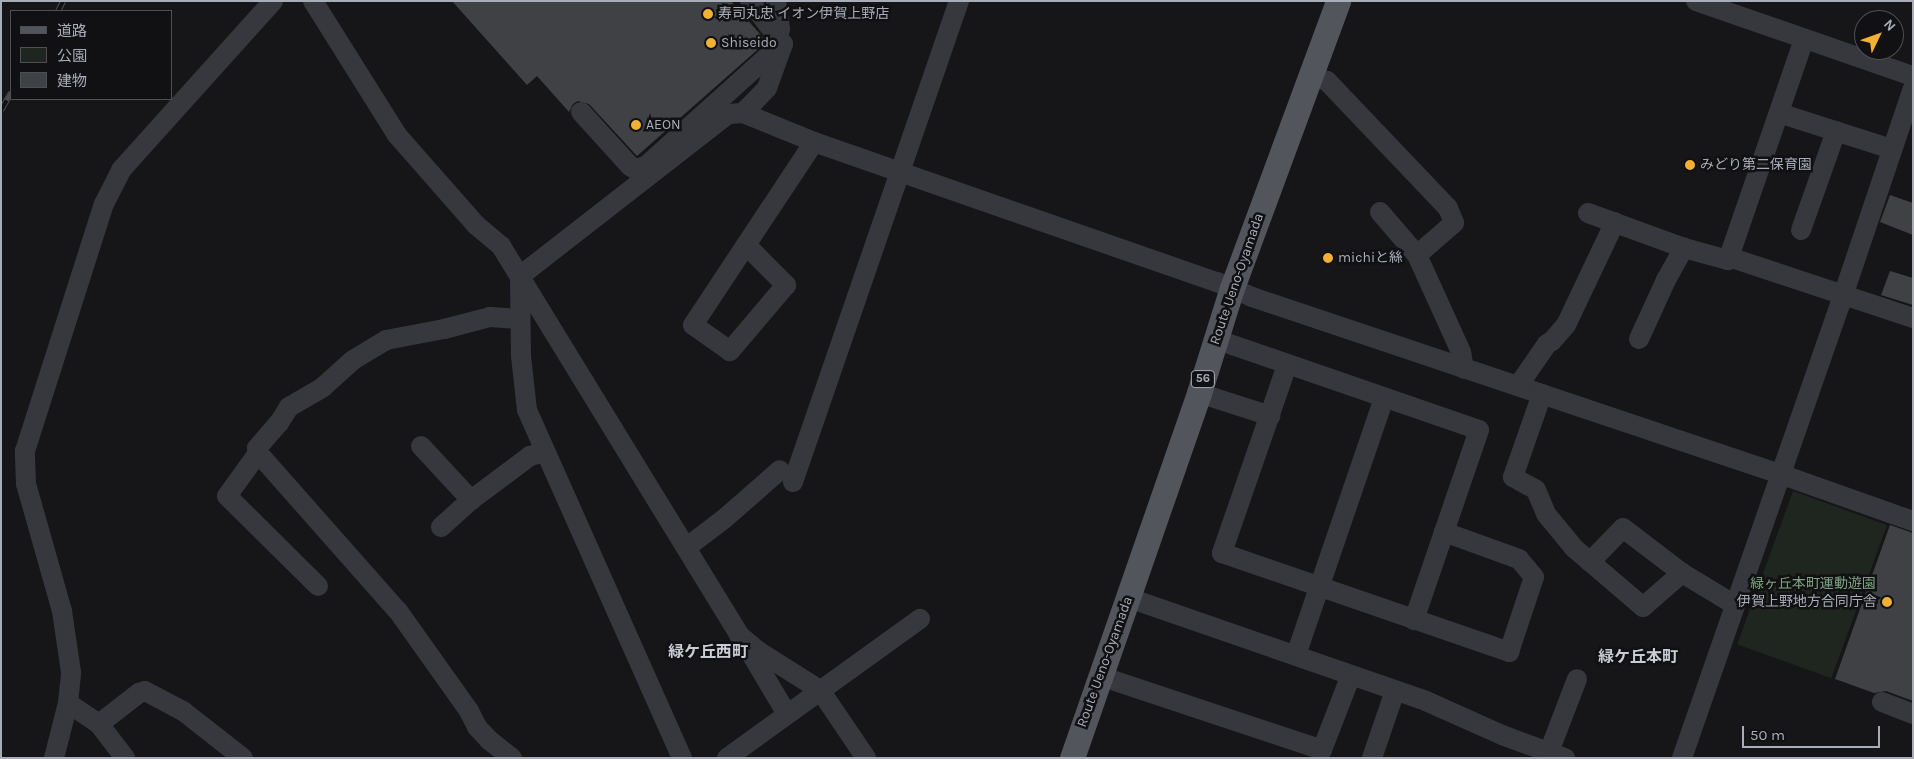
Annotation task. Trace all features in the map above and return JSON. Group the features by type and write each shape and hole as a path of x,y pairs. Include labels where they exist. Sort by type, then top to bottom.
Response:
{"main road":[{"name":"Route Ueno-Oyamada","path":"1072,758 1199,393 1232,288 1338,1"}],"street":[{"path":"54,758 68,703 71,672 62,611 26,484 25,451 104,204 122,170 273,1"},
{"path":"313,1 397,135 476,224 500,246 520,276 687,547 787,714"},
{"path":"743,112 767,88 783,44 750,1"},
{"path":"581,112 630,166 634,168 646,166 775,50 780,29 776,1"},
{"path":"687,547 786,476 900,171 959,1"},
{"path":"1696,1 1913,76"},
{"path":"1588,213 1684,248 1728,260 1804,39"},
{"path":"1311,76 1327,80 1448,208 1454,223 1417,255"},
{"path":"1682,758 1843,296 1913,88"},
{"path":"520,276 728,114 743,112 814,142 1232,288 1252,297 1780,474 1913,521"},
{"path":"1779,113 1892,149"},
{"path":"1801,230 1836,131"},
{"path":"746,245 786,284 730,351 693,325 814,142"},
{"path":"1380,212 1417,255 1461,352 1464,369"},
{"path":"1518,386 1547,344 1552,342 1566,325 1615,222"},
{"path":"1639,339 1666,280 1684,248"},
{"path":"1729,257 1913,318"},
{"path":"520,276 521,356 527,410 678,756"},
{"path":"512,758 489,740 477,727 469,711 398,611 258,454 257,448 280,423 289,408 323,387 353,360 386,340 444,329 490,317 520,319"},
{"path":"1216,339 1479,430 1414,620"},
{"path":"1287,365 1222,553 1509,652 1534,577 1519,559 1444,532"},
{"path":"1199,393 1270,416"},
{"path":"1542,394 1513,477 1536,490 1546,514 1574,548 1643,607 1682,573"},
{"path":"1296,655 1384,398"},
{"path":"421,446 472,500"},
{"path":"441,527 472,500 530,456 545,452"},
{"path":"258,454 227,496 318,586"},
{"path":"1590,562 1623,528 1682,573 1735,604"},
{"path":"1129,598 1426,701 1502,735 1557,755 1577,679"},
{"path":"726,758 920,619"},
{"path":"739,634 758,652 820,690 866,758"},
{"path":"1100,676 1322,750 1351,675"},
{"path":"99,724 139,693 145,691 183,711 243,758"},
{"path":"1372,758 1395,691"},
{"path":"1882,702 1913,714"},
{"path":"68,703 99,724 125,758"}],"green space":[{"name":"緑ヶ丘本町運動遊園","path":"1793,491 1887,525 1831,678 1737,644"}],"building":[{"name":"AEON","path":"452,1 731,1 765,40 764,44 637,156 589,104 578,101 573,104 569,112 537,76 527,85"},
{"path":"1890,195 1913,203 1913,235 1880,222"},
{"path":"1890,271 1913,278 1913,305 1881,295"},
{"name":"伊賀上野地方合同庁舎","path":"1890,525 1913,533 1913,701 1886,691 1874,693 1835,679"}],"railway":[{"path":"58,10 63,1"},
{"path":"1,110 10,95"}],"place":[{"name":"寿司丸忠 イオン伊賀上野店","path":"708,14"},
{"name":"Shiseido","path":"711,43"},
{"name":"AEON","path":"636,125"},
{"name":"みどり第二保育園","path":"1690,165"},
{"name":"michiと絲","path":"1328,258"},
{"name":"伊賀上野地方合同庁舎","path":"1887,602"}],"district":[{"name":"緑ケ丘西町","path":"708,652"},
{"name":"緑ケ丘本町","path":"1638,657"}]}
